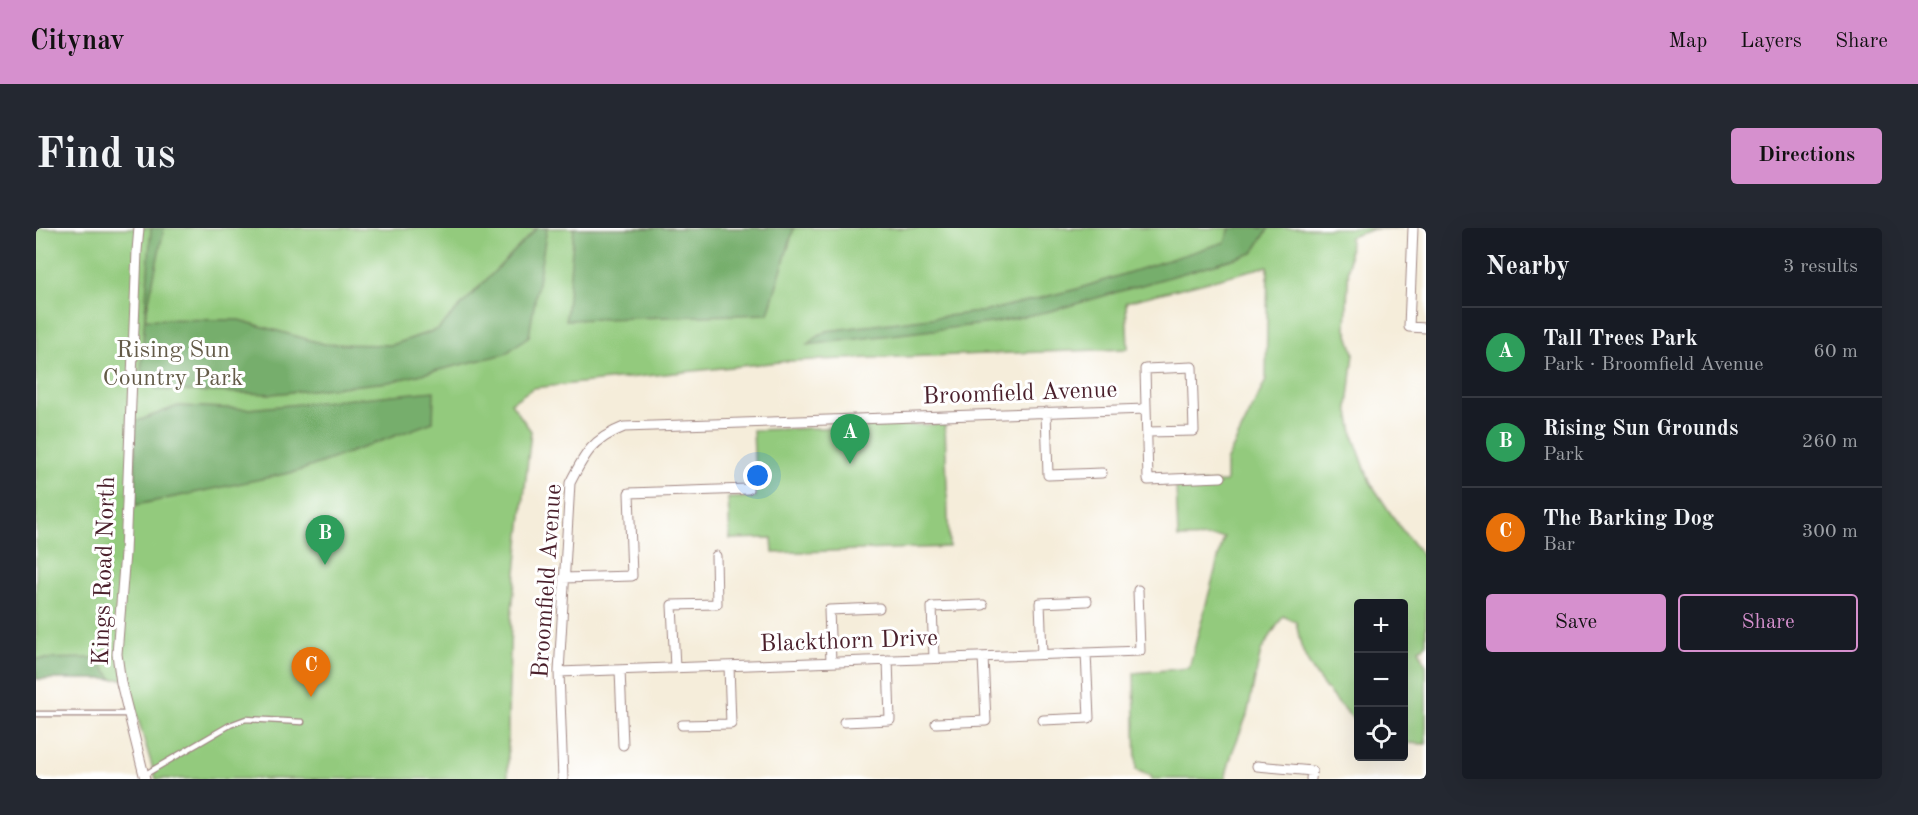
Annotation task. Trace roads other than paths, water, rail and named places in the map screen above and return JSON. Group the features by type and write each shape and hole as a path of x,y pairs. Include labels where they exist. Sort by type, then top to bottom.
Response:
{"street":[{"name":"Kings Road North","path":"139,228 125,553 117,654 144,777"},
{"path":"1413,228 1409,327 1426,328"},
{"path":"1147,432 1194,431 1192,367 1145,369 1148,480 1221,477"},
{"name":"Broomfield Avenue","path":"564,779 559,672 570,483 583,456 606,434 624,427 1146,409"},
{"path":"1046,412 1048,475 1102,473"},
{"path":"563,578 632,576 629,493 748,489"},
{"path":"675,668 672,605 717,604 716,556"},
{"name":"Blackthorn Drive","path":"559,672 1140,651 1138,590"},
{"path":"1042,654 1040,603 1087,601"},
{"path":"934,658 932,607 983,605"},
{"path":"831,662 829,610 879,608"},
{"path":"1043,720 1089,718 1086,653"},
{"path":"936,723 986,721 983,657"},
{"path":"844,722 890,720 888,660"},
{"path":"682,726 731,724 729,666"},
{"path":"620,670 623,745"},
{"path":"1257,766 1312,771 1311,779"}],"lane":[{"path":"36,714 129,714"},
{"path":"144,777 230,724 246,719 302,722"}],"place":[{"name":"Tall Trees Park","path":"850,464"},
{"name":"Rising Sun Grounds","path":"325,565"},
{"name":"The Barking Dog","path":"311,697"}],"park label":[{"name":"Rising Sun Country Park","path":"173,365"}]}
